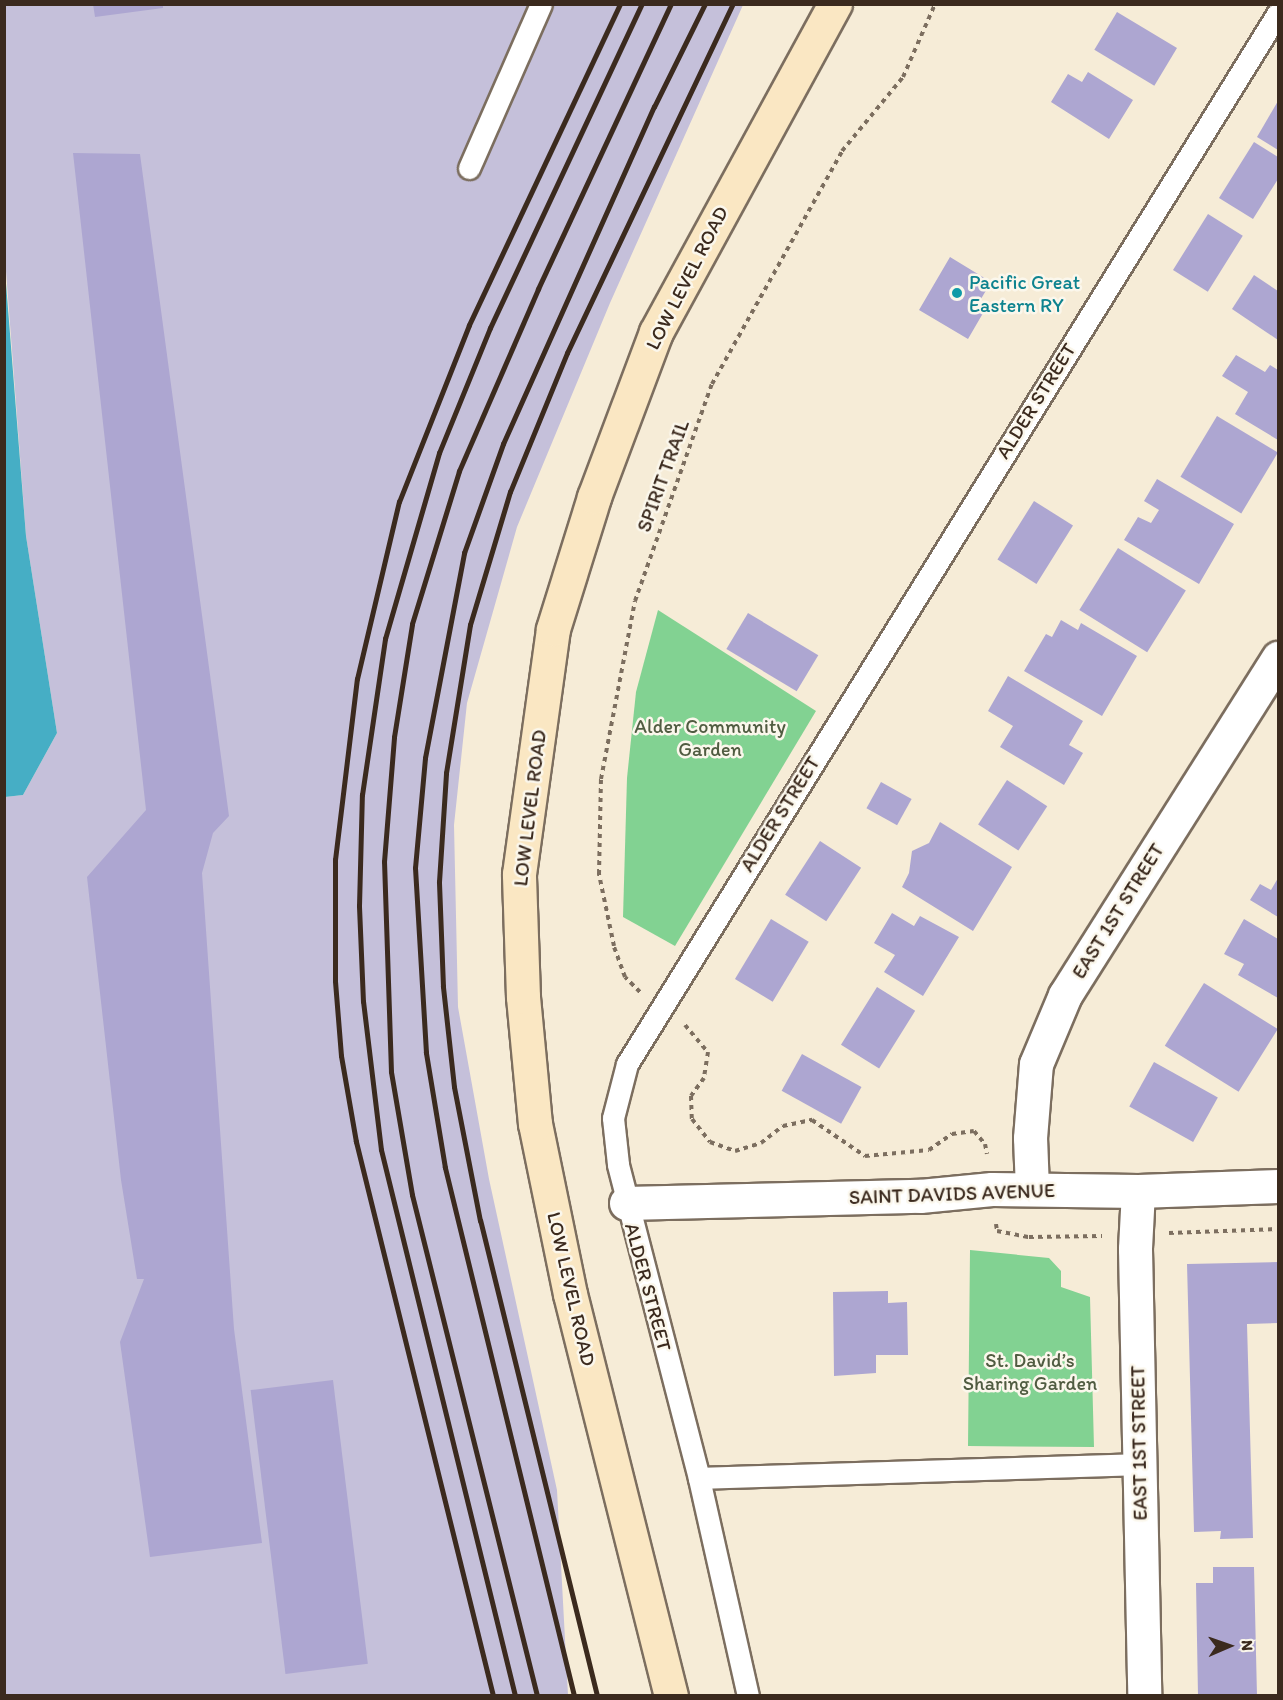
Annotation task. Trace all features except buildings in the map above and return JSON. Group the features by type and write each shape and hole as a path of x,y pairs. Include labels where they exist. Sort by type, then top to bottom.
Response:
{"main road":[{"name":"LOW LEVEL ROAD","path":"671,1695 570,1294 536,1124 523,998 519,874 553,629 594,497 656,332 835,4"}],"street":[{"name":"EAST 1ST STREET","path":"1032,1189 1030,1138 1036,1064 1065,995 1278,658"},
{"name":"SAINT DAVIDS AVENUE","path":"626,1203 1032,1189 1138,1191 1278,1186"},
{"name":"EAST 1ST STREET","path":"1138,1191 1135,1249 1144,1695"}],"lane":[{"path":"469,168 541,4"},
{"name":"ALDER STREET","path":"748,1695 699,1478 626,1203 613,1118 627,1064 1278,13"},
{"path":"699,1478 1140,1464"}],"path":[{"name":"SPIRIT TRAIL","path":"643,994 625,977 614,946 599,874 601,779 635,601 712,384 842,151 903,77 935,4"},
{"path":"680,1020 708,1052 704,1078 691,1096 692,1119 710,1142 735,1151 761,1143 783,1126 812,1120 865,1156 929,1150 952,1134 974,1131 985,1144 988,1163"},
{"path":"995,1220 997,1231 1029,1237 1107,1236"},
{"path":"1164,1235 1278,1229"}],"shaded area":[{"path":"5,5 743,5 610,303 517,527 467,703 454,825 458,1007 489,1179 557,1490 568,1695 5,1696 5,797 23,795 57,733 26,536 5,258"}],"green space":[{"name":"Alder Community Garden","path":"658,610 816,711 675,946 623,917 627,778 636,692"},
{"name":"St. David’s Sharing Garden","path":"970,1250 1049,1258 1061,1271 1061,1287 1090,1297 1094,1447 968,1446"}],"water":[{"path":"4,258 26,536 57,733 23,795 5,797"}],"railway":[{"path":"493,1696 356,1142 341,1056 335,981 335,860 357,679 399,502 469,325 620,4"},
{"path":"515,1696 381,1150 363,1002 359,906 362,795 385,639 439,453 490,328 642,4"},
{"path":"537,1696 412,1195 391,1072 384,862 394,737 412,624 459,471 538,289 671,4"},
{"path":"574,1696 445,1168 426,1053 415,868 425,758 464,553 503,444 654,107 705,4"},
{"path":"597,1696 480,1221 454,1087 443,987 439,882 446,773 470,625 510,492 567,353 733,4"}],"place":[{"name":"Pacific Great Eastern RY","path":"957,293"}]}
